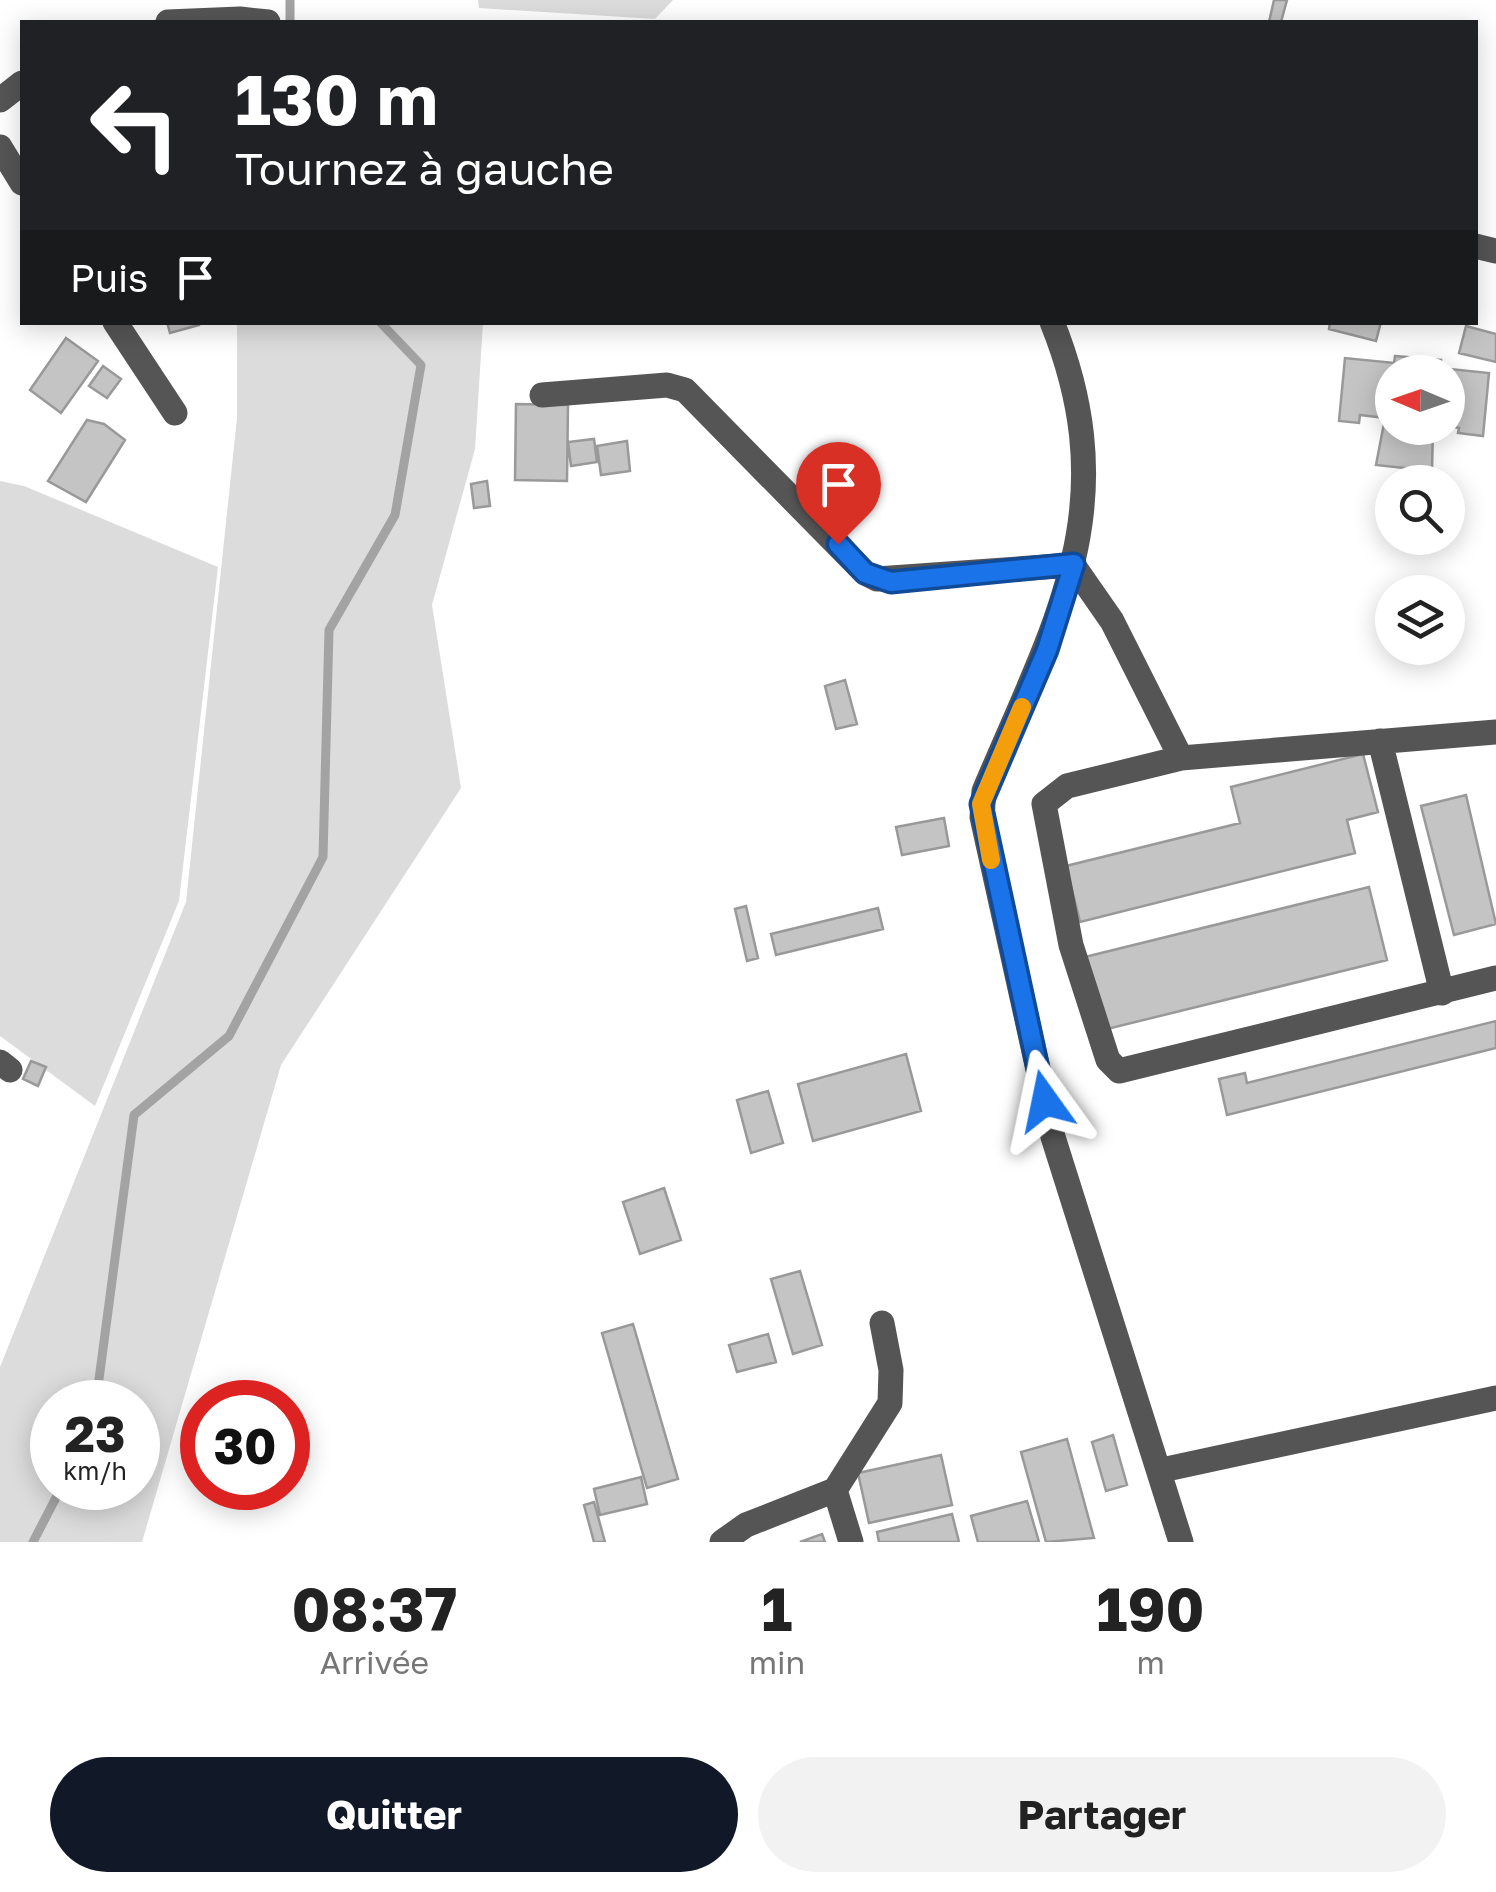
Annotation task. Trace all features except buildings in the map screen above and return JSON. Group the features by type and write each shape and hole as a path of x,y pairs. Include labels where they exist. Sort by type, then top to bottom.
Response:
{"street":[{"path":"216,20 249,20"},
{"path":"0,146 20,180"},
{"path":"117,325 176,414"},
{"path":"1053,325 1068,360 1084,470 1084,516 1074,564 1047,650 984,792 982,817 1053,1137 1182,1542"},
{"path":"542,395 667,385 685,390 865,573 877,579 891,582 1074,564"},
{"path":"1074,564 1112,620 1181,758"},
{"path":"1496,732 1181,758 1067,786 1044,804 1071,945 1108,1060 1119,1071 1496,978"},
{"path":"1380,742 1442,992"},
{"path":"722,1542 746,1526 835,1490 890,1403 891,1370 882,1323"},
{"path":"1162,1470 1496,1398"},
{"path":"835,1490 851,1542"}],"shaded area":[{"path":"478,0 673,0 655,19 479,8"},
{"path":"237,325 483,325 475,449 432,605 461,788 281,1065 189,1380 180,1380 180,1412 160,1480 160,1380 30,1380 30,1510 151,1510 142,1542 0,1542 0,1367 186,902 237,418"},
{"path":"0,481 24,486 218,567 179,901 95,1106 0,1036"}],"waterway":[{"path":"290,0 290,20"},
{"path":"99,1380 134,1115 229,1036 323,857 329,630 395,515 421,365 383,325"},
{"path":"33,1542 50,1510"}],"slow traffic":[{"path":"991,860 981,804 1022,707"}],"route":[{"path":"838,544 865,573 891,582 1074,564 1066,600 1047,650 981,804 1045,1101"}]}
